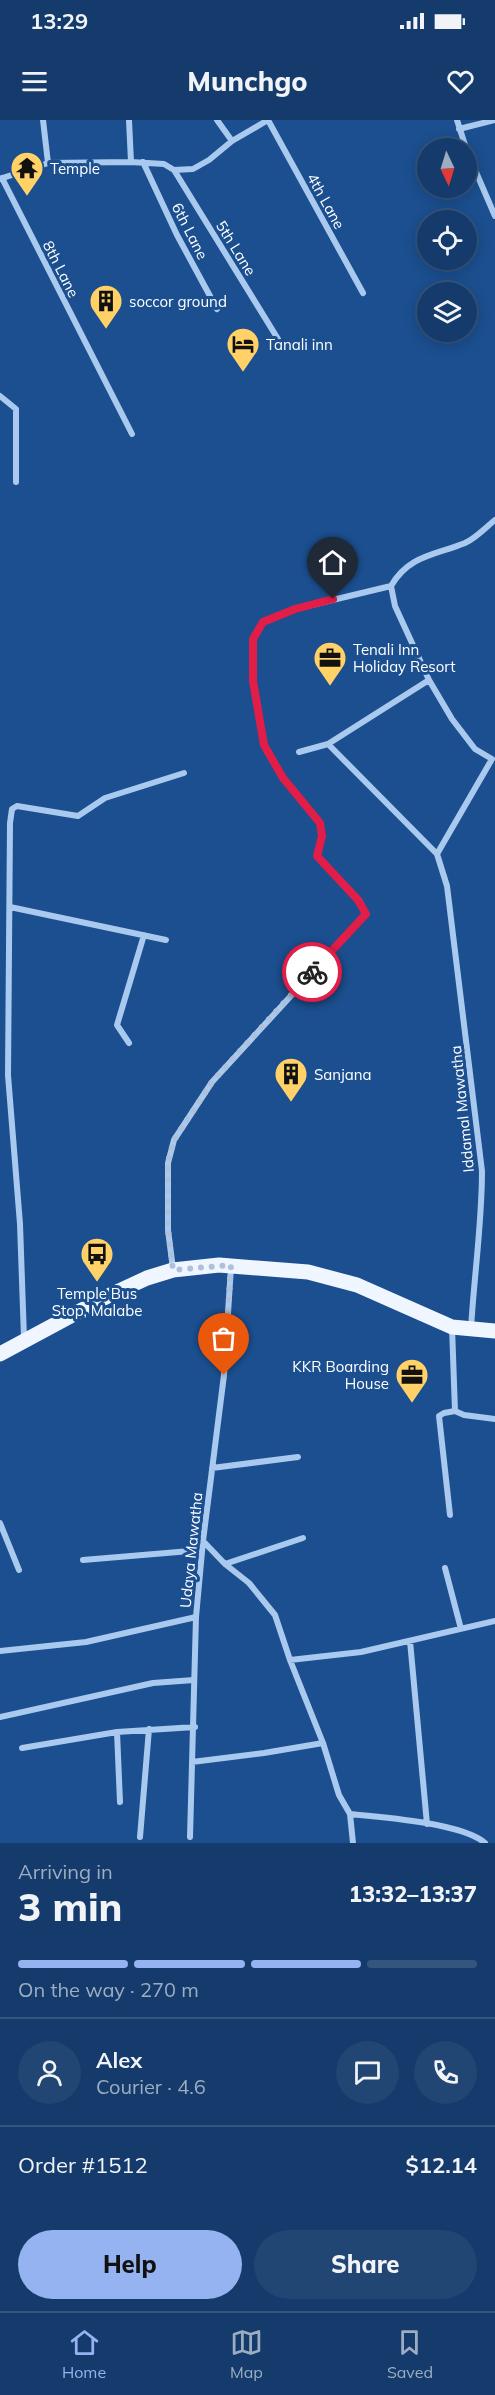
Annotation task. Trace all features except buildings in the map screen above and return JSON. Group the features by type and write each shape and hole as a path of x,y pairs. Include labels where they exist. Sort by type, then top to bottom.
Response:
{"main road":[{"path":"0,1354 106,1297 147,1278 173,1270 231,1265 308,1272 357,1285 452,1327 495,1331"}],"street":[{"path":"44,120 48,163"},
{"path":"129,120 131,162"},
{"path":"218,120 232,141"},
{"path":"1,179 48,163 143,162 164,164 174,170 193,169 209,160 232,141 268,120"},
{"name":"4th Lane","path":"268,120 363,293"},
{"path":"457,120 462,138"},
{"path":"459,129 495,120"},
{"name":"6th Lane","path":"143,162 177,235 217,309"},
{"name":"5th Lane","path":"174,170 278,339"},
{"path":"477,174 495,216"},
{"name":"8th Lane","path":"1,179 132,434"},
{"path":"0,396 16,409 16,482"},
{"path":"328,744 437,854 494,759 475,749 452,719 429,680 395,606 391,586 398,573 411,564 427,555 467,542 495,520"},
{"path":"173,1270 168,1230 168,1162 174,1140 212,1082 366,914 358,900 317,856 322,836 320,823 283,778 264,745 253,681 253,639 263,622 295,609 391,586"},
{"path":"299,752 328,744 429,680"},
{"path":"24,1342 20,1224 8,1075 12,809 17,807 78,816 105,798 184,773"},
{"name":"Iddamal Mawatha","path":"437,854 447,886 482,1171 482,1211 471,1330"},
{"path":"10,906 166,940"},
{"path":"129,1043 117,1025 144,935"},
{"name":"Udaya Mawatha","path":"189,1838 195,1727 196,1617 224,1375 231,1265"},
{"path":"452,1327 455,1411"},
{"path":"450,1515 439,1416 455,1411 464,1415 495,1419"},
{"path":"212,1468 298,1458"},
{"path":"0,1523 19,1570"},
{"path":"225,1564 303,1538"},
{"path":"203,1541 225,1564 249,1583 275,1615 323,1743 339,1795 350,1814 353,1843"},
{"path":"84,1560 202,1551"},
{"path":"445,1568 461,1629"},
{"path":"0,1652 86,1642 196,1617"},
{"path":"290,1660 361,1652 495,1622"},
{"path":"410,1641 427,1824"},
{"path":"0,1718 153,1683 194,1680"},
{"path":"22,1748 117,1732 195,1727"},
{"path":"140,1837 149,1729"},
{"path":"117,1732 120,1802"},
{"path":"192,1762 323,1743"},
{"path":"350,1814 427,1824 471,1834 485,1843"}],"way so far":[{"path":"224,1375 231,1265 195,1266 173,1270 168,1230 168,1162 174,1140 212,1082 312,972"}],"place":[{"name":"Temple","path":"27,197"},
{"name":"soccor ground","path":"106,330"},
{"name":"Tanali inn","path":"243,373"},
{"name":"Tenali Inn Holiday Resort","path":"330,687"},
{"name":"Sanjana","path":"291,1103"},
{"name":"Temple Bus Stop, Malabe","path":"97,1283"},
{"name":"KKR Boarding House","path":"412,1404"}],"route":[{"path":"312,972 366,914 358,900 317,856 322,836 320,823 283,778 264,745 253,681 253,639 263,622 295,609 333,599"}]}
